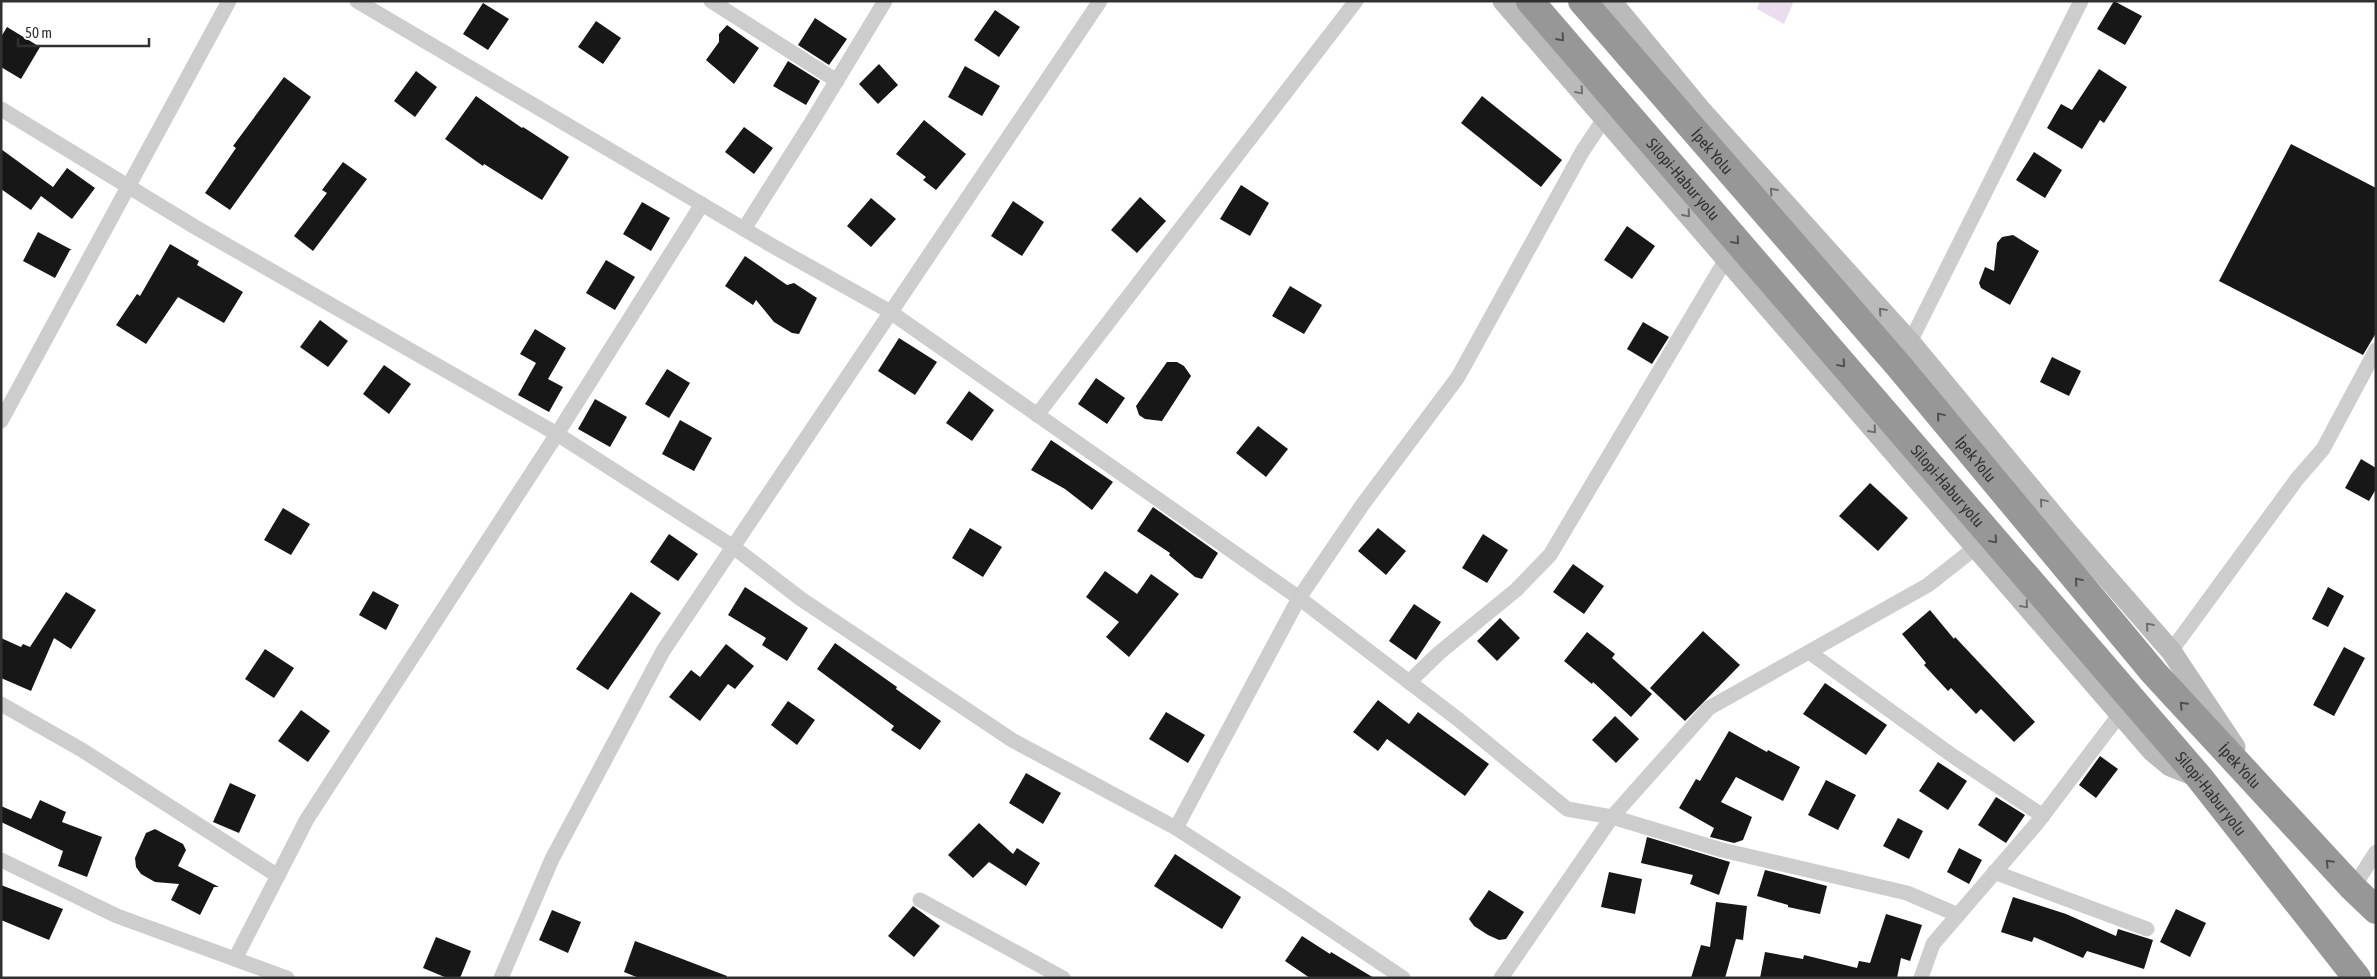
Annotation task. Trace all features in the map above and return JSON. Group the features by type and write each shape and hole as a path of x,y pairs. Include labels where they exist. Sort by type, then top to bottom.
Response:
{"highway":[{"name":"Silopi-Habur yolu","path":"1530,1 2199,777 2357,978"},
{"name":"İpek Yolu","path":"1582,1 1904,353 2154,673 2353,888 2376,910"}],"street":[{"path":"1,421 229,1"},
{"path":"357,1 744,229 889,312 1299,598 1459,720 1567,809 1612,816 1722,850 1907,893 1958,915"},
{"path":"711,1 838,81"},
{"path":"744,229 838,81 885,1"},
{"path":"500,978 552,859 658,659 889,312 1100,1"},
{"path":"1037,414 1356,1"},
{"path":"1503,1 2120,714 2164,762 2199,777"},
{"path":"1611,1 1904,353 2069,534 2171,651 2267,795"},
{"path":"1904,353 2081,1"},
{"path":"1,109 195,227 557,434 732,546 801,599 1012,740 1176,828 1402,978"},
{"path":"1176,828 1299,598 1362,504 1458,377 1582,152 1604,119"},
{"path":"235,959 307,820 557,434 702,204"},
{"path":"1409,682 1439,653 1516,590 1550,555 1726,259"},
{"path":"2171,651 2297,479 2323,450 2376,350"},
{"path":"1501,978 1612,816 1709,708 1928,585 1975,548"},
{"path":"1809,652 1953,756 2043,816"},
{"path":"1,704 82,750 278,876"},
{"path":"1921,978 1933,944 2043,816 2120,714"},
{"path":"2353,888 2376,852"},
{"path":"1,860 117,916 287,978"},
{"path":"1994,872 2148,929"},
{"path":"920,900 1064,978"}],"shaded area":[{"path":"1760,1 1794,1 1784,24 1757,9"}],"building":[{"path":"2114,1 2142,16 2125,45 2097,29"},
{"path":"483,3 509,19 488,50 463,34"},
{"path":"995,10 1020,27 999,57 974,40"},
{"path":"815,18 847,39 829,65 798,45"},
{"path":"596,21 621,38 603,64 578,47"},
{"path":"727,25 759,48 734,84 706,60 719,42 719,34"},
{"path":"7,27 40,47 21,79 1,67 1,37"},
{"path":"788,61 820,81 806,105 773,86"},
{"path":"879,64 898,85 878,104 859,84"},
{"path":"965,66 1000,86 982,116 948,97"},
{"path":"2099,69 2127,87 2104,123 2100,120 2082,149 2047,128 2061,104 2072,110"},
{"path":"416,71 437,87 415,117 394,101"},
{"path":"284,77 311,97 230,210 205,193 236,148 233,146"},
{"path":"476,96 522,128 569,157 542,200 484,164 483,166 445,139"},
{"path":"1482,96 1562,160 1541,187 1461,123"},
{"path":"924,120 966,154 936,190 923,180 926,177 896,154"},
{"path":"744,127 773,148 754,174 725,152"},
{"path":"2291,144 2376,188 2376,333 2363,355 2219,281"},
{"path":"1,149 53,187 67,168 95,188 72,219 41,196 31,210 1,189"},
{"path":"2034,152 2062,170 2045,198 2016,180"},
{"path":"343,162 367,179 313,251 294,236 327,193 322,190"},
{"path":"1241,185 1269,203 1250,236 1220,219"},
{"path":"1140,197 1166,221 1137,253 1111,230"},
{"path":"871,198 896,219 871,247 847,226"},
{"path":"1013,201 1044,222 1022,256 991,236"},
{"path":"642,202 670,218 651,251 623,234"},
{"path":"1627,226 1655,246 1632,279 1604,260"},
{"path":"38,232 72,250 70,250 55,278 23,261"},
{"path":"2013,235 2039,251 2010,305 1981,288 1979,283 1985,267 1994,271 1997,243 2002,237"},
{"path":"170,244 199,261 197,265 243,292 224,323 178,297 146,344 116,325 137,294 140,296"},
{"path":"745,256 787,285 794,283 817,298 799,334 792,333 774,322 756,300 753,305 725,286"},
{"path":"606,260 635,277 615,310 586,293"},
{"path":"1290,286 1322,305 1304,334 1272,316"},
{"path":"320,320 348,341 328,367 300,347"},
{"path":"1643,322 1669,337 1652,364 1627,349"},
{"path":"535,329 566,348 548,379 563,387 549,412 518,395 536,363 520,354"},
{"path":"899,338 937,362 915,395 878,371"},
{"path":"2052,357 2081,371 2069,396 2040,382"},
{"path":"1167,362 1177,362 1184,366 1191,376 1162,421 1145,419 1139,415 1136,406"},
{"path":"384,365 411,384 389,414 363,394"},
{"path":"667,369 690,383 669,418 645,404"},
{"path":"1096,378 1125,398 1107,424 1078,404"},
{"path":"969,391 994,410 972,441 946,423"},
{"path":"595,399 627,417 610,447 578,429"},
{"path":"680,420 712,438 694,471 662,454"},
{"path":"1258,426 1288,449 1266,477 1236,453"},
{"path":"1051,440 1113,482 1092,510 1065,489 1031,470"},
{"path":"2361,459 2376,468 2376,489 2369,501 2345,488"},
{"path":"1870,483 1908,518 1878,551 1839,516"},
{"path":"1153,507 1218,553 1202,579 1195,577 1169,555 1170,553 1137,531"},
{"path":"283,508 310,524 291,555 264,540"},
{"path":"970,528 1002,547 983,577 952,558"},
{"path":"1378,528 1406,551 1386,575 1358,551"},
{"path":"669,534 698,554 678,581 650,562"},
{"path":"1483,534 1508,550 1487,583 1462,568"},
{"path":"1573,564 1604,586 1584,614 1553,592"},
{"path":"1105,571 1137,594 1151,574 1179,594 1129,657 1106,637 1119,622 1086,597"},
{"path":"745,587 808,628 787,661 762,645 766,638 728,615"},
{"path":"2328,587 2344,596 2328,627 2312,619"},
{"path":"373,591 399,605 386,630 359,615"},
{"path":"66,592 96,610 71,649 54,638 31,691 1,678 1,638 21,647 23,644 30,647"},
{"path":"631,592 661,613 608,690 576,669"},
{"path":"1414,604 1441,622 1416,660 1389,641"},
{"path":"1930,610 1954,639 1955,637 2035,722 2014,742 1981,709 1976,714 1951,688 1948,691 1924,665 1926,663 1902,634"},
{"path":"1500,618 1520,638 1497,661 1477,641"},
{"path":"1703,631 1740,665 1685,721 1650,688"},
{"path":"1587,632 1615,654 1612,658 1652,694 1631,717 1593,682 1592,684 1564,661"},
{"path":"835,643 941,721 920,750 891,730 894,726 817,669"},
{"path":"726,644 754,666 735,689 728,684 700,721 669,697 691,670 700,677"},
{"path":"2344,647 2365,658 2334,716 2313,705"},
{"path":"265,649 294,668 274,698 245,679"},
{"path":"1825,683 1887,725 1866,755 1803,714"},
{"path":"1378,700 1409,724 1418,712 1489,764 1465,796 1387,739 1378,751 1353,732"},
{"path":"788,701 815,720 797,745 771,725"},
{"path":"301,710 330,731 308,762 278,741"},
{"path":"1166,712 1205,735 1188,763 1149,739"},
{"path":"1615,716 1639,739 1616,763 1592,740"},
{"path":"1729,731 1767,752 1768,750 1800,767 1783,801 1736,777 1721,802 1752,817 1743,840 1734,843 1710,837 1714,828 1679,808 1696,779 1700,781"},
{"path":"2100,756 2118,769 2096,798 2079,785"},
{"path":"1938,762 1967,781 1948,810 1919,791"},
{"path":"1026,773 1061,793 1043,824 1009,803"},
{"path":"1826,780 1856,795 1838,830 1808,815"},
{"path":"230,783 256,795 239,833 213,822"},
{"path":"1996,797 2025,815 2006,843 1978,825"},
{"path":"40,800 66,812 62,822 102,837 87,877 58,866 63,851 1,822 1,806 31,819"},
{"path":"1898,818 1923,831 1909,859 1883,846"},
{"path":"979,823 1013,854 1017,848 1040,863 1026,886 989,862 973,878 948,855"},
{"path":"155,829 183,844 186,850 178,866 219,887 214,887 200,915 171,900 179,884 155,882 141,874 136,867 135,858 146,833"},
{"path":"1647,837 1730,862 1719,895 1690,884 1693,875 1641,863"},
{"path":"1959,848 1982,860 1969,884 1947,872"},
{"path":"1175,854 1241,897 1222,929 1154,886"},
{"path":"1765,870 1827,886 1820,914 1788,907 1788,905 1757,896"},
{"path":"1609,872 1642,879 1635,914 1601,907"},
{"path":"1,885 63,909 49,940 1,920"},
{"path":"1489,890 1524,912 1506,939 1499,940 1488,935 1474,926 1469,919"},
{"path":"2013,897 2066,914 2116,936 2118,929 2153,940 2144,969 2087,951 2083,958 2034,937 2032,942 2001,932"},
{"path":"1716,902 1747,906 1743,940 1736,939 1725,978 1691,978 1701,945 1710,947"},
{"path":"913,906 940,926 914,957 888,936"},
{"path":"2176,909 2206,923 2190,957 2160,942"},
{"path":"552,910 581,922 568,953 539,940"},
{"path":"1886,914 1922,925 1910,961 1901,958 1897,978 1760,978 1765,952 1803,959 1804,955 1857,968 1859,961 1870,963"},
{"path":"1302,936 1374,978 1310,978 1285,961"},
{"path":"436,937 471,951 460,978 447,978 423,968"},
{"path":"635,941 727,976 726,978 639,978 624,972"}]}
